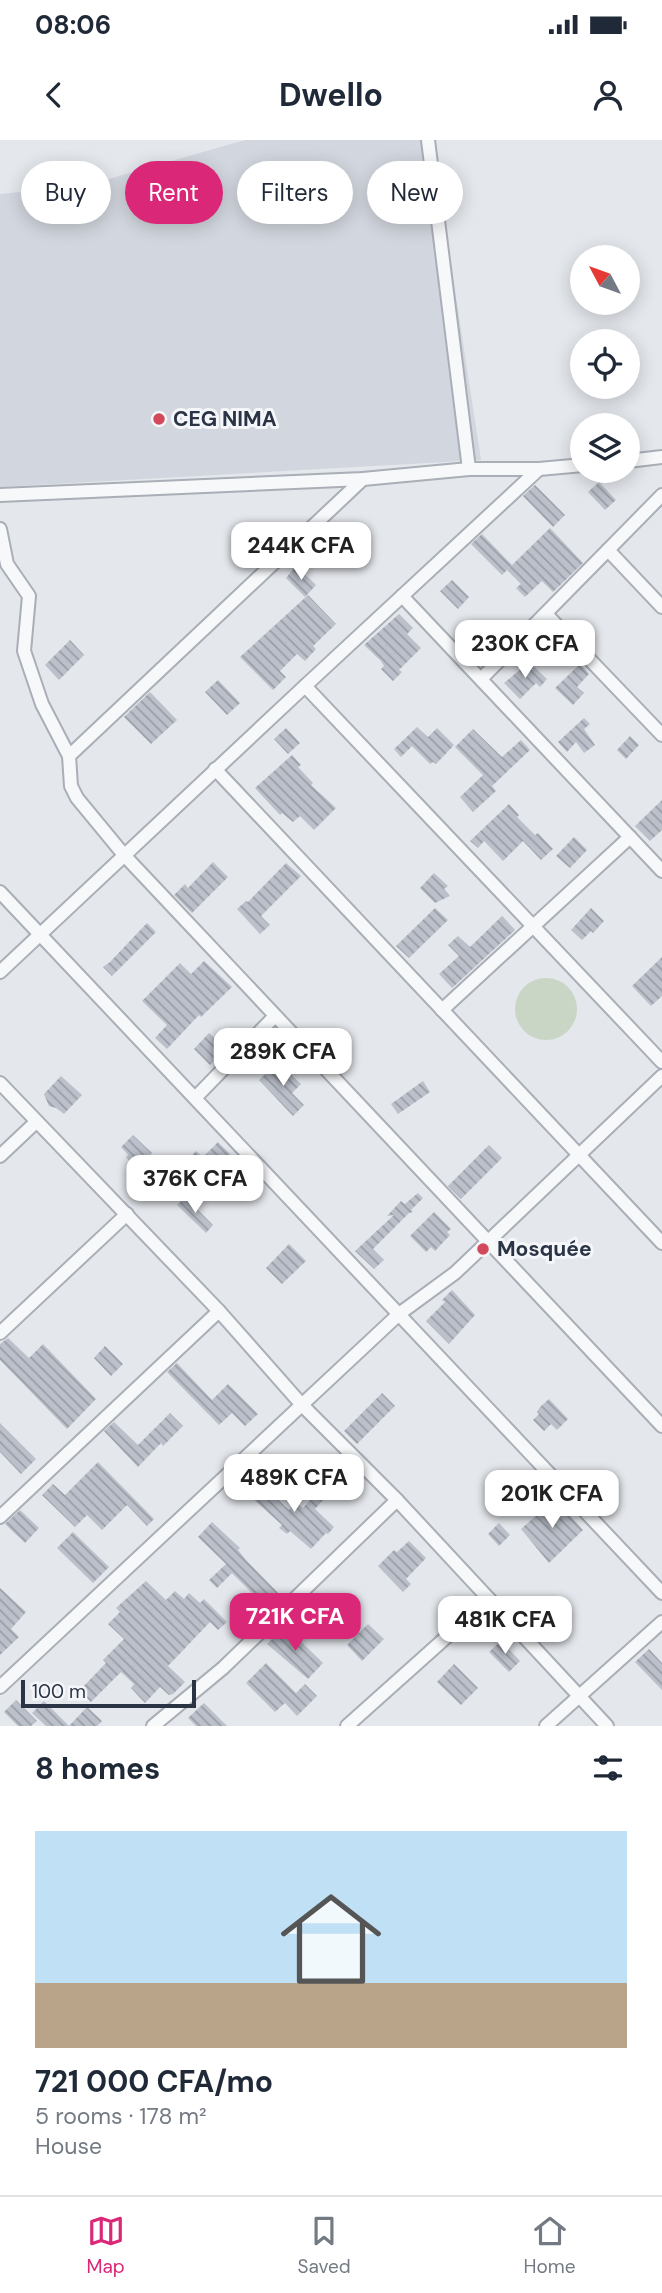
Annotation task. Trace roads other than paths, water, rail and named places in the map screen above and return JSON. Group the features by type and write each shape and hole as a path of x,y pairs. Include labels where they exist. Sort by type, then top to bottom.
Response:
{"street":[{"path":"428,140 470,469"},
{"path":"640,460 662,457"},
{"path":"0,495 363,479 470,469 570,466"},
{"path":"0,972 539,469"},
{"path":"69,756 363,479"},
{"path":"481,679 662,495"},
{"path":"0,529 7,564 29,596 24,651 42,704 69,756 71,786 77,798 124,855 662,1426"},
{"path":"608,550 662,607"},
{"path":"402,596 662,871"},
{"path":"546,614 662,735"},
{"path":"305,686 662,1062"},
{"path":"215,769 662,1243"},
{"path":"442,1010 630,837"},
{"path":"0,892 662,1593"},
{"path":"195,1098 275,1017"},
{"path":"0,1687 399,1314 455,1273 662,1076"},
{"path":"0,1083 219,1311 302,1405 397,1500 607,1726"},
{"path":"0,1156 36,1122"},
{"path":"0,1333 127,1214"},
{"path":"0,1517 219,1311"},
{"path":"153,1726 223,1668 397,1500"},
{"path":"348,1726 489,1599"},
{"path":"546,1726 662,1622"}],"place":[{"name":"CEG NIMA","path":"159,419"},
{"name":"Mosquée","path":"483,1249"}]}
